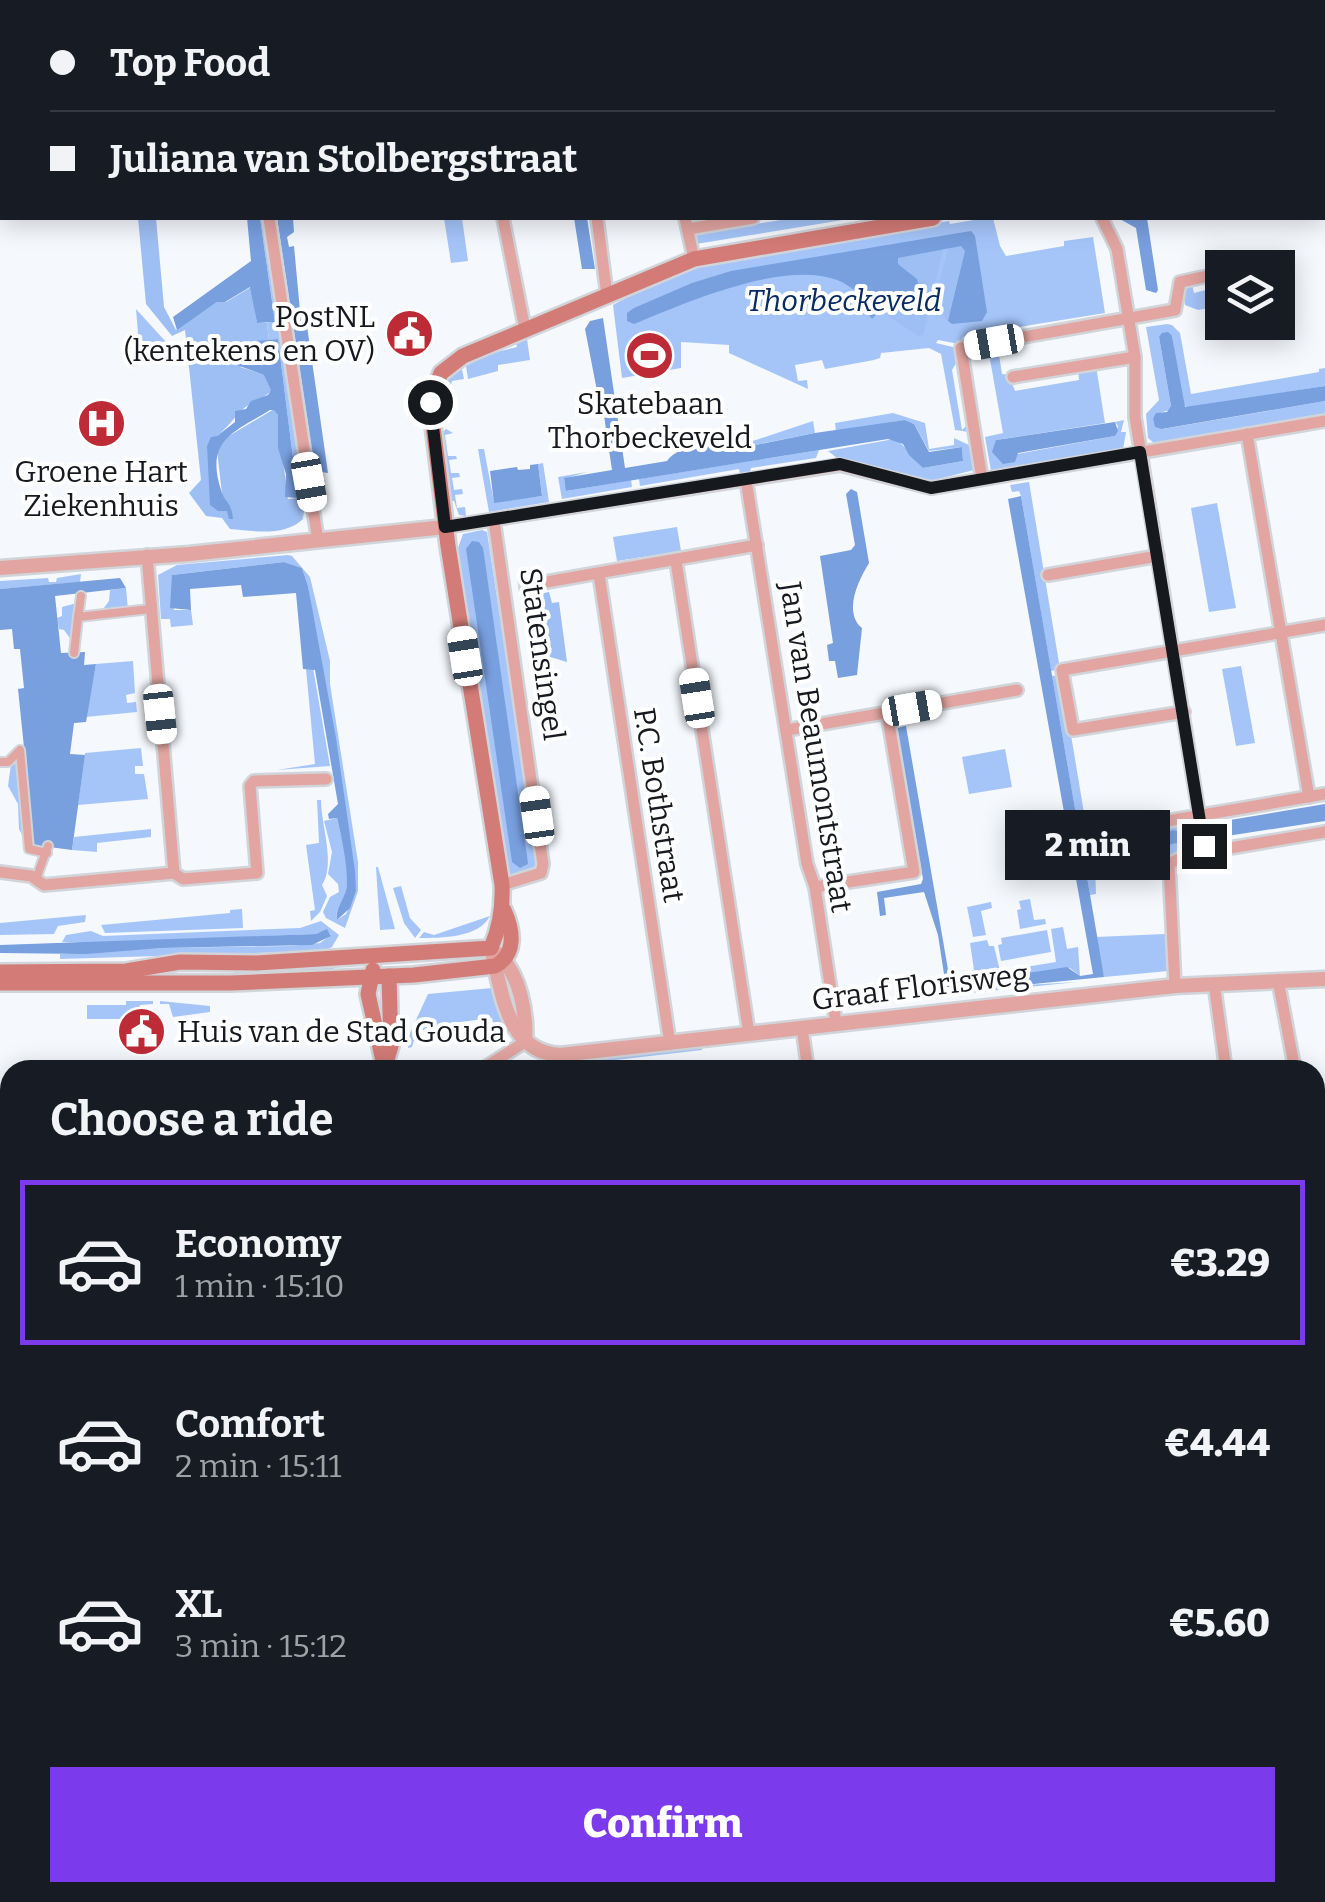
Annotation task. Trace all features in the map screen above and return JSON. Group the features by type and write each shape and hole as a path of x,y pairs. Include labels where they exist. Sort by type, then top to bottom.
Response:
{"main road":[{"path":"0,972 126,970 180,962 256,962 490,948 498,933 501,881 445,527 430,402 441,373 462,356 694,259 889,221"},
{"path":"0,983 220,983 389,976 500,963 512,949 509,922 502,906"},
{"path":"376,956 389,976 391,1046 387,1060"},
{"path":"376,956 368,994 383,1060"},
{"path":"220,983 229,972 224,961"},
{"path":"172,984 168,971 180,962"}],"street":[{"path":"269,220 318,541"},
{"path":"503,220 525,329"},
{"path":"597,220 607,296"},
{"path":"694,259 686,223 726,220"},
{"path":"1103,220 1117,249 1135,357 1134,417 1204,846"},
{"path":"982,479 961,348 1175,310 1180,282 1205,277"},
{"path":"1013,376 1135,357"},
{"path":"0,568 318,541 494,521 840,464 931,488 1325,421"},
{"path":"1247,434 1308,796"},
{"name":"Jan van Beaumontstraat","path":"746,480 836,1023"},
{"name":"Statensingel","path":"494,521 511,587 543,864 541,872 532,878 501,881"},
{"path":"535,584 758,545"},
{"path":"147,555 174,873"},
{"path":"1048,575 1158,556"},
{"path":"676,561 748,1034"},
{"name":"P.C. Bothstraat","path":"598,574 670,1044"},
{"path":"74,653 81,596"},
{"path":"78,617 150,609"},
{"path":"1184,712 1072,730 1062,670 1325,624"},
{"path":"787,730 1017,690"},
{"path":"815,887 914,872 887,712"},
{"path":"0,762 8,762 22,749 29,848 47,849 36,879"},
{"path":"0,872 36,879 44,885 174,873 183,879 257,873 250,786 254,780 326,779"},
{"path":"1091,834 1325,794"},
{"path":"1175,986 1169,864 1204,846 1218,850 1325,832"},
{"path":"490,948 520,1000 524,1042 496,1060"},
{"name":"Graaf Florisweg","path":"524,1042 538,1051 560,1056 1175,986 1325,979"},
{"path":"1278,980 1293,1060"},
{"path":"1214,983 1225,1060"},
{"path":"802,1028 807,1060"}],"green space":[{"path":"260,220 264,220 306,493 303,519 278,339 269,340 267,323 275,321"},
{"path":"444,220 462,220 468,261 451,263"},
{"path":"782,220 843,220 696,244 694,234"},
{"name":"Thorbeckeveld","path":"994,220 1006,256 1093,237 1105,313 964,336 959,344 938,340 936,343 957,348 958,360 952,370 962,430 970,422 969,432 955,430 941,354 929,348 881,353 874,360 825,369 822,360 795,365 798,381 807,380 808,389 729,353 729,345 681,342 681,368 622,378 613,305 667,276 710,261 949,221 950,224"},
{"path":"1192,284 1194,293 1205,290 1205,309 1185,305 1183,292"},
{"path":"136,309 166,342 139,345"},
{"path":"1167,324 1180,333 1191,394 1325,368 1325,386 1188,408 1182,404 1172,336 1159,337 1171,406 1153,418 1163,429 1325,401 1325,414 1154,443 1148,438 1146,414 1159,400 1146,327"},
{"path":"527,339 530,360 498,365 498,371 468,379 466,366 489,354 517,347 516,343"},
{"path":"988,348 998,348 1002,374 1009,375 1015,391 1079,380 1078,370 1096,366 1105,423 996,440 1017,454 1115,436 1115,422 1124,420 1123,449 991,471 985,437 1003,433"},
{"path":"461,365 464,379 452,381 449,393 441,393 449,402 440,403 441,412 450,411 450,417 439,419 438,402 441,389"},
{"path":"893,413 925,423 929,449 954,445 954,438 971,446 974,470 927,482 837,458 828,451 894,439 923,468 963,461 962,447 929,451 914,424 905,420 836,432 835,423"},
{"path":"813,421 815,433 740,448 733,442 745,438 747,443"},
{"path":"446,429 453,433 445,435 448,456 457,459 449,460 451,473 459,473 460,477 452,478 454,490 462,489 463,494 455,495 457,508 465,507 466,516 459,515 451,501 441,434"},
{"path":"478,449 484,449 494,502 542,496 538,464 543,463 549,502 489,512"},
{"path":"819,450 816,458 751,468 750,472 740,474 739,469 640,486 639,479"},
{"path":"587,472 564,479 567,491 631,480 632,487 562,499 558,477"},
{"path":"1029,482 1060,669 1051,671 1021,496 1019,491 1012,492 1010,485"},
{"path":"1217,503 1236,608 1209,612 1191,508"},
{"path":"677,527 681,551 617,561 613,537"},
{"path":"487,532 538,865 527,875 514,877 504,868 458,548 463,534"},
{"path":"292,556 310,577 330,661 330,684 358,862 358,891 345,928 326,918 323,912 330,897 339,892 338,884 328,874 332,852 324,821 337,818 347,864 346,891 337,920 346,914 356,891 302,568 284,562 172,575 174,610 191,610 193,625 171,627 170,619 161,619 158,575 177,565"},
{"path":"81,574 80,582 0,589 0,581 48,578 49,582 56,582 57,578"},
{"path":"126,588 128,610 101,612 109,601 110,590"},
{"path":"77,603 72,641 59,629 57,618 62,616 62,607"},
{"path":"133,661 135,693 126,695 127,703 136,702 137,712 86,717 96,664"},
{"path":"1241,666 1255,743 1236,746 1222,669"},
{"path":"313,668 330,766 277,770 315,764 306,669"},
{"path":"1061,675 1088,837 1191,819 1193,841 1160,863 1095,866 1096,894 1090,895 1084,858 1183,842 1186,837 1174,830 1081,843 1052,676"},
{"path":"141,748 143,766 135,766 135,774 144,774 148,799 78,805 85,753"},
{"path":"1005,749 1012,787 969,794 962,757"},
{"path":"11,764 17,764 25,840 19,829 18,804 8,786"},
{"path":"317,800 321,800 327,844 328,867 322,885 327,896 311,921 310,911 315,910 306,845 319,843"},
{"path":"151,829 151,837 97,843 97,852 72,850 74,837"},
{"path":"378,867 395,929 380,930"},
{"path":"401,886 410,918 421,930 415,938 404,923 393,888"},
{"path":"1030,899 1034,920 1045,919 1046,924 1020,929 1019,901"},
{"path":"991,902 992,908 981,911 986,935 973,937 967,907"},
{"path":"242,909 243,928 105,933 101,925 230,913"},
{"path":"86,915 85,922 58,926 54,934 0,935 0,923"},
{"path":"490,916 469,933 419,938 424,932 434,935"},
{"path":"321,921 339,935 332,947 324,951 60,959 60,954 162,948 290,946 320,943 331,935 327,930 316,934 62,942 66,935 91,931 103,936 300,928"},
{"path":"1063,927 1067,949 1078,947 1080,976 1070,968 970,988 1077,982 971,993 968,990 968,972 974,970 970,943 987,940 989,946 994,946 1000,971 1056,962 1051,929"},
{"path":"1047,930 1051,952 1001,961 1001,938"},
{"path":"1165,934 1168,971 1104,977 1096,937"},
{"path":"334,962 334,971 234,974 235,969"},
{"path":"492,988 503,1027 494,1028 492,1018 417,1030 412,1047 408,1048 410,1033 428,994"},
{"path":"126,1001 153,1004 140,1005 136,1019 87,1019 87,1005 126,1005"},
{"path":"160,1001 210,1006 210,1012 173,1017 169,1004"},
{"path":"702,1047 615,1060 598,1058"}],"shaded area":[{"path":"138,220 156,220 164,307 176,330 217,302 226,302 251,287 257,323 267,323 269,340 257,342 257,357 240,367 265,375 272,390 242,410 217,436 210,505 227,511 233,519 222,494 217,450 222,440 274,409 278,415 278,447 288,499 298,498 303,519 295,525 269,532 230,529 222,518 206,516 189,493 201,480 185,330 172,336 146,304"},
{"path":"247,220 260,220 275,322 257,323 250,287 225,302 217,302 177,330 173,317 251,261"},
{"path":"277,220 293,220 294,232 287,237 289,247 294,246 301,322 307,326 328,473 315,471"},
{"path":"574,220 587,220 595,269 582,269"},
{"path":"1122,220 1147,220 1156,293 1146,290 1136,228"},
{"path":"971,231 987,312 982,321 948,321 965,251 961,246 898,258 898,264 917,279 921,297 910,306 888,302 872,319 866,310 854,308 858,292 842,282 815,275 790,275 735,286 634,324 627,321 627,313 634,308 731,271"},
{"path":"961,246 965,251 948,321 934,304 948,248"},
{"path":"943,249 923,335 918,336 880,310 888,302 910,306 911,273 898,264 898,258"},
{"path":"603,318 625,468 667,461 689,448 734,442 741,448 905,420 914,424 929,452 962,447 963,461 923,468 903,444 888,439 566,491 564,478 612,470 585,329 590,321"},
{"path":"1168,332 1172,336 1185,407 1325,386 1325,401 1162,429 1155,427 1156,413 1167,412 1171,406 1159,337"},
{"path":"278,339 298,498 285,497 278,415 270,410 234,432 220,449 217,473 232,513 233,519 229,519 227,511 210,505 207,446 211,437 235,422 235,411 246,409 251,401 271,390 264,375 234,364 236,354 242,351 256,357 256,341"},
{"path":"1115,422 1115,436 1018,453 1015,462 1003,464 992,452 996,440"},
{"path":"538,464 542,496 494,503 490,471 530,469 530,465"},
{"path":"851,489 857,492 869,563 853,605 856,621 862,628 857,675 838,678 835,661 829,661 827,645 833,643 820,556 851,550 855,545 846,494"},
{"path":"1021,496 1081,843 1174,830 1186,837 1184,842 1084,859 1104,977 972,990 970,985 976,981 1067,967 1080,976 1093,974 1008,499"},
{"path":"472,541 483,548 528,864 520,868 512,862 466,549"},
{"path":"284,562 302,568 308,586 336,738 356,891 350,908 337,920 346,888 345,859 337,818 329,819 328,814 338,804 315,670 303,669 296,593 243,597 241,585 190,589 191,610 170,608 172,575"},
{"path":"120,578 126,588 55,596 61,653 85,652 84,665 96,664 86,722 74,723 70,754 85,755 72,850 34,845 18,689 24,688 20,649 14,649 12,629 0,630 0,589"},
{"path":"549,592 552,603 559,602 567,662 547,656 537,594"},
{"path":"906,726 951,987 946,987 938,935 924,892 884,898 886,915 880,916 877,892 921,884 923,879 897,728"},
{"path":"1325,804 1325,821 1227,836 1217,828 1218,822"},
{"path":"327,929 331,936 312,945 86,954 0,953 0,945 316,934"}],"tunnel":[{"path":"518,586 535,584"}],"place":[{"name":"PostNL (kentekens en OV)","path":"410,334"},
{"name":"Skatebaan Thorbeckeveld","path":"650,355"},
{"name":"Groene Hart Ziekenhuis","path":"101,423"},
{"name":"Huis van de Stad Gouda","path":"142,1032"}],"route":[{"path":"430,402 445,527 840,464 931,488 1140,452 1204,846"}]}
